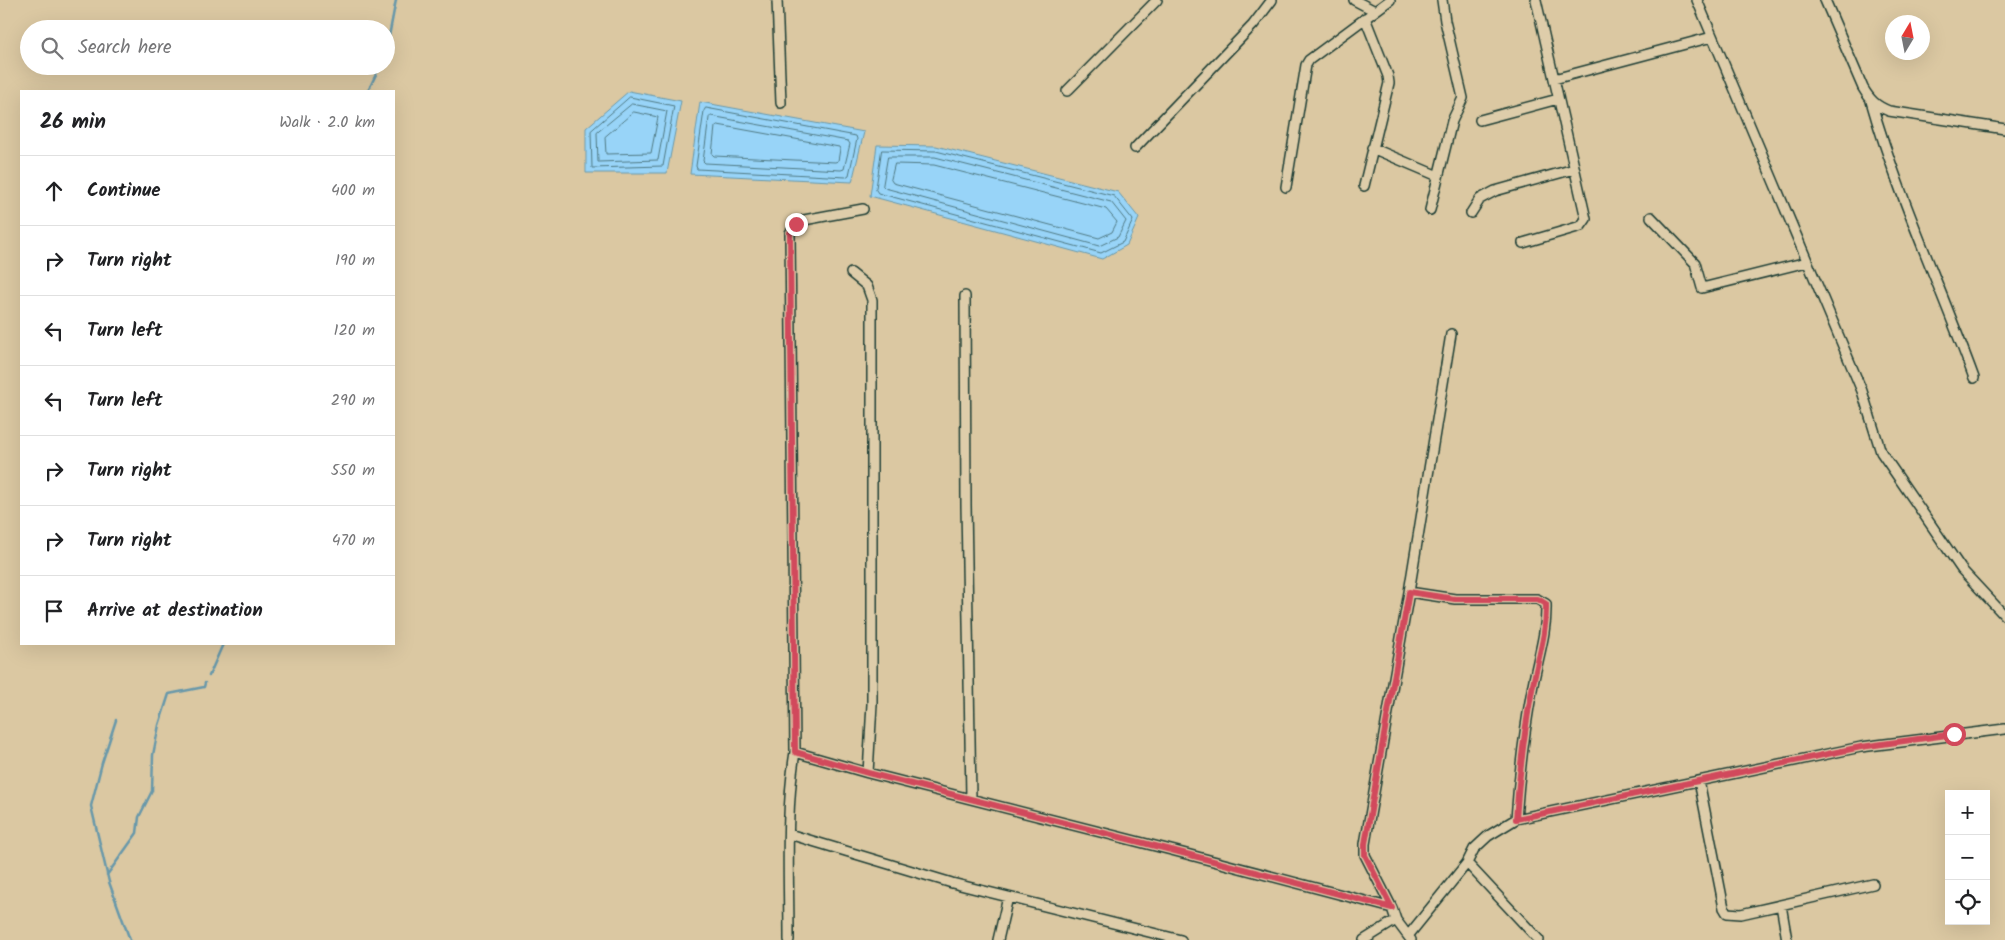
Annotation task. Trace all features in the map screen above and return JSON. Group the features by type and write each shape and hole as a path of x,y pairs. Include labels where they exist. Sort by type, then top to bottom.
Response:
{"street":[{"path":"777,0 781,103"},
{"path":"1067,91 1157,0"},
{"path":"1135,148 1253,24 1272,0"},
{"path":"1354,0 1375,11"},
{"path":"1286,188 1306,65 1309,60 1390,0"},
{"path":"1430,210 1452,121 1463,98 1444,21 1442,0"},
{"path":"1523,243 1581,226 1585,223 1585,215 1536,0"},
{"path":"1697,0 1862,391 1881,452 1962,570 2005,616"},
{"path":"1825,0 1863,88 1871,101 1883,145 1974,378"},
{"path":"1364,186 1388,83 1388,76 1365,18"},
{"path":"1554,79 1712,37"},
{"path":"1480,120 1558,99"},
{"path":"1871,101 1889,111 2005,129"},
{"path":"1372,148 1438,176"},
{"path":"1470,213 1480,199 1495,190 1574,169"},
{"path":"789,940 789,834 791,777 795,752 790,233 796,224 804,220 863,209"},
{"path":"1651,217 1695,263 1702,288 1807,262"},
{"path":"851,273 867,286 872,300 872,704 868,773"},
{"path":"965,296 971,798"},
{"path":"1452,334 1365,844 1365,855 1392,908 1396,920 1409,938 1467,864 1474,848 1488,836 1516,819 1861,747 2005,729"},
{"path":"1409,592 1455,599 1538,599 1546,604 1547,622 1532,690 1521,762 1516,819"},
{"path":"795,752 868,773 1392,908"},
{"path":"1699,781 1724,908 1727,913 1741,914 1873,884"},
{"path":"789,834 952,883 1181,940"},
{"path":"1467,864 1539,940"},
{"path":"998,940 1008,897"},
{"path":"1781,905 1787,940"},
{"path":"1364,940 1396,920"}],"water":[{"path":"629,91 681,101 667,173 586,173 586,128"},
{"path":"700,102 864,132 852,182 690,174"},
{"path":"877,145 936,146 1118,192 1139,218 1127,245 1102,259 870,196"}],"waterway":[{"path":"392,20 396,0"},
{"path":"368,90 376,75"},
{"path":"209,676 223,645"},
{"path":"107,875 137,833 139,817 152,791 153,755 159,725 169,694 204,687 205,683"},
{"path":"116,720 91,806 109,882 130,940"}],"route":[{"path":"796,224 790,233 795,752 868,773 1392,908 1365,855 1364,849 1409,592 1455,599 1538,599 1546,604 1547,622 1532,690 1521,762 1516,819 1861,747 1954,734"}]}
